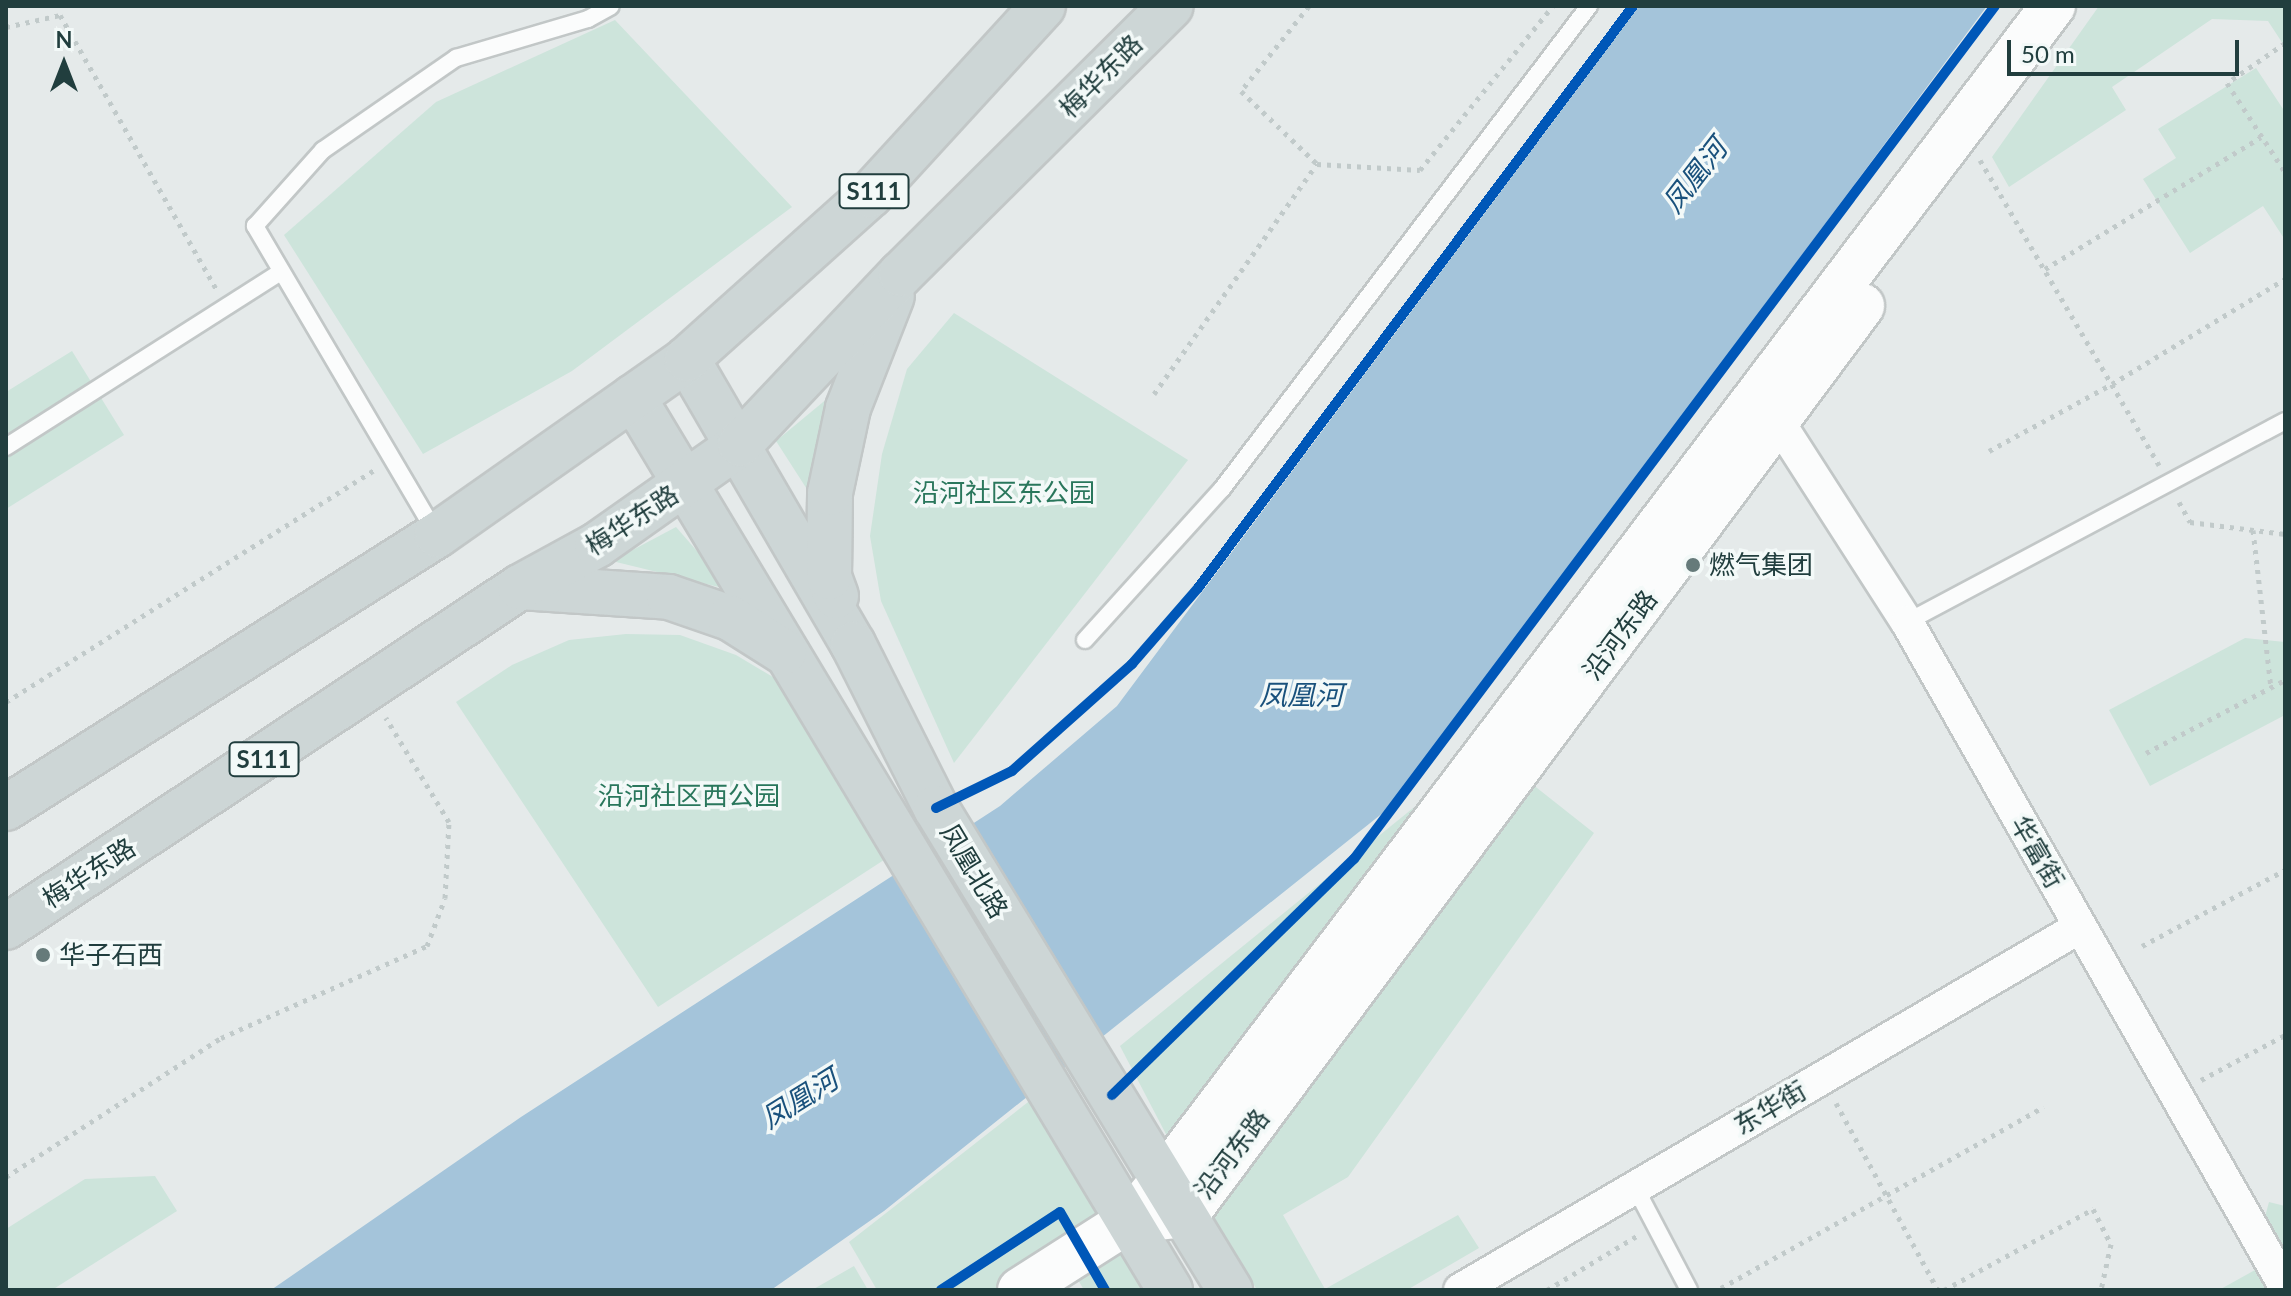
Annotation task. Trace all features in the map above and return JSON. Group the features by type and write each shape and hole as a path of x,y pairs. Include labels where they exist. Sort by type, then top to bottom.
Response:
{"main road":[{"name":"S111","path":"6,808 437,535 687,359 870,195 1043,6"},
{"name":"梅华东路","path":"6,927 369,691 520,587 687,485 740,444 901,274 1171,6"},
{"path":"853,644 829,577 830,493 848,408 901,274"},
{"name":"凤凰北路","path":"687,359 740,444 853,644 949,829 1096,1072 1165,1177 1230,1290"},
{"name":"凤凰北路","path":"633,397 1057,1094 1170,1290"},
{"path":"520,587 669,597 730,618 795,659"}],"street":[{"name":"沿河东路","path":"1020,1290 1130,1220 1165,1177 2053,6"},
{"name":"沿河东路","path":"1130,1220 1186,1215 1779,423 1974,148 2084,6"},
{"name":"华富街","path":"1779,423 1907,622 2285,1286"},
{"name":"东华街","path":"1460,1290 2080,927"}],"lane":[{"path":"437,535 255,226 323,150 456,58 588,19 611,6"},
{"path":"1085,640 1222,489 1589,6"},
{"path":"6,447 281,272"},
{"path":"1907,622 2285,421"},
{"path":"1635,1187 1689,1290"}],"path":[{"path":"1309,6 1241,91 1317,164 1420,170 1553,6"},
{"path":"6,27 60,15 227,307"},
{"path":"2285,43 2227,83 2261,137 2282,163 2285,172"},
{"path":"2045,269 2261,137"},
{"path":"1974,148 2190,522 2285,534"},
{"path":"1154,394 1317,164"},
{"path":"1989,451 2112,384 2285,279"},
{"path":"6,702 391,459"},
{"path":"2253,530 2271,687"},
{"path":"2146,753 2285,680"},
{"path":"6,1177 221,1038 427,946 445,898 449,822 369,691"},
{"path":"2142,946 2285,870"},
{"path":"2175,1094 2285,1035"},
{"path":"1822,1078 1941,1290 2093,1209 2111,1244 2101,1290"},
{"path":"1721,1288 2044,1107"},
{"path":"1547,1290 1655,1225"}],"green space":[{"path":"2099,6 2285,6 2285,47 2268,21 2212,19 2112,87 2126,110 2009,187 1992,157"},
{"path":"615,20 792,207 572,371 423,454 284,235 436,102"},
{"path":"2256,68 2285,112 2285,240 2263,206 2190,253 2143,179 2176,158 2158,129"},
{"name":"沿河社区东公园","path":"954,313 1188,460 954,763 881,601 870,536 882,454 907,369"},
{"path":"72,351 124,435 6,509 6,392"},
{"path":"834,393 830,525 776,441"},
{"path":"676,527 731,590 612,561"},
{"name":"沿河社区西公园","path":"626,634 680,635 736,655 788,686 890,856 658,1007 456,702 512,665 569,640"},
{"path":"2245,638 2285,642 2285,715 2150,786 2109,710"},
{"path":"1532,784 1594,833 1348,1177 1283,1215 1325,1289 1458,1215 1479,1248 1407,1290 1257,1290 1198,1191"},
{"path":"1423,800 1449,821 1180,1161 1120,1046"},
{"path":"1046,1088 1121,1218 1005,1290 877,1290 849,1242"},
{"path":"155,1176 177,1211 52,1290 6,1290 6,1229 85,1179"},
{"path":"2269,1202 2285,1206 2285,1269 2262,1228"},
{"path":"1129,1233 1162,1290 1084,1290 1071,1268"},
{"path":"854,1266 868,1290 812,1290"},
{"path":"2255,1270 2267,1290 2219,1290"}],"water":[{"name":"凤凰河","path":"1639,6 1987,6 1394,804 884,1211 771,1290 271,1290 521,1117 1000,806 1117,706"}],"cycle path":[{"path":"936,808 1012,771 1132,664 1198,588 1633,6"},
{"path":"1112,1095 1354,859 1995,6"},
{"path":"941,1290 1060,1212 1105,1290"}],"place":[{"name":"燃气集团","path":"1693,565"},
{"name":"华子石西","path":"43,955"}]}
